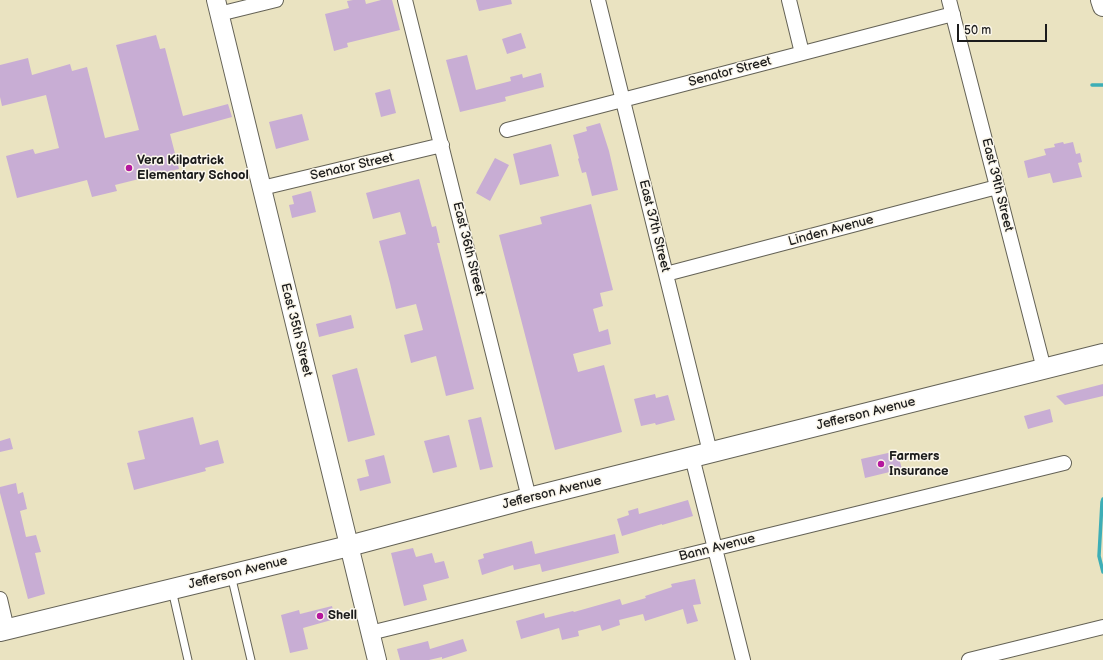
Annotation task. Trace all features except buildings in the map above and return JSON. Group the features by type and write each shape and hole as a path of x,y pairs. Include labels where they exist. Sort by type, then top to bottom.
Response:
{"main road":[{"path":"1101,0 1103,6"},
{"name":"Jefferson Avenue","path":"4,630 349,546 529,498 1103,354"}],"street":[{"path":"217,7 276,0"},
{"name":"East 36th Street","path":"405,0 529,498"},
{"name":"East 37th Street","path":"598,0 666,274 701,455 715,548 743,660"},
{"path":"789,0 802,53"},
{"name":"East 39th Street","path":"949,0 1044,369"},
{"name":"East 35th Street","path":"217,7 377,660"},
{"name":"Senator Street","path":"507,130 953,14"},
{"name":"Senator Street","path":"262,188 442,145"},
{"name":"Linden Avenue","path":"666,274 997,187"},
{"name":"Bann Avenue","path":"370,633 1064,463"},
{"path":"0,599 4,630"},
{"path":"969,660 1103,627"}],"lane":[{"path":"231,575 251,660"},
{"path":"171,589 188,660"}],"waterway":[{"path":"1092,85 1103,85"},
{"path":"1103,499 1099,556 1103,572"}],"place":[{"name":"Vera Kilpatrick Elementary School","path":"129,168"},
{"name":"Farmers Insurance","path":"881,464"},
{"name":"Shell","path":"320,616"}]}
